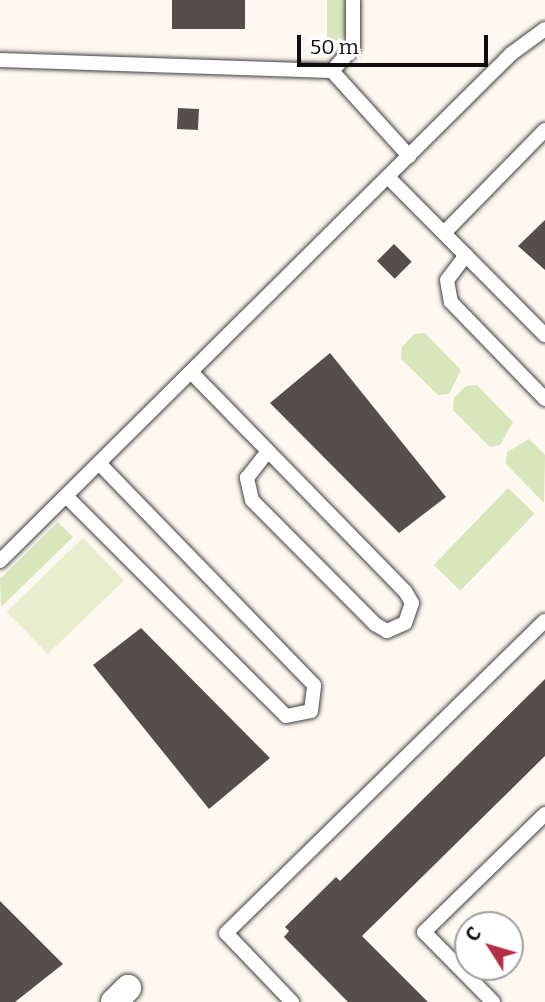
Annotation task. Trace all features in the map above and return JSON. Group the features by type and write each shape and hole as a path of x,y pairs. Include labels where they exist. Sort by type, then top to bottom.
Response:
{"lane":[{"path":"332,71 353,48 353,0"},
{"path":"0,561 409,156 545,29"},
{"path":"0,60 332,71 409,156"},
{"path":"444,233 545,130"},
{"path":"388,177 545,335"},
{"path":"466,255 447,280 451,302 545,399"},
{"path":"191,372 405,591 412,603 405,623 387,631 375,624 253,500 247,478 268,451"},
{"path":"66,496 286,716 311,711 314,685 99,463"},
{"path":"292,1002 226,933 545,621"},
{"path":"494,1002 424,932 545,814"}],"green space":[{"path":"327,0 346,0 346,35 340,40 327,39"},
{"path":"425,333 461,370 449,394 438,395 401,359 402,347 414,334"},
{"path":"477,385 513,422 500,445 490,447 453,410 454,398 466,386"},
{"path":"529,439 545,455 544,503 506,464 507,452"},
{"path":"508,488 535,514 460,591 434,565"},
{"path":"58,522 73,537 1,607 0,579"},
{"path":"83,538 124,580 48,654 7,612"}],"building":[{"path":"172,0 245,0 245,29 172,29"},
{"path":"178,108 199,109 198,130 177,129"},
{"path":"545,220 545,270 518,246"},
{"path":"394,244 412,262 395,279 377,261"},
{"path":"330,353 446,497 399,533 270,403"},
{"path":"141,628 270,758 209,809 93,665"},
{"path":"545,679 545,756 362,936 428,1002 348,1002 284,937 289,931 285,927 336,877 340,881"},
{"path":"0,901 63,964 15,1002 0,1002"}]}
